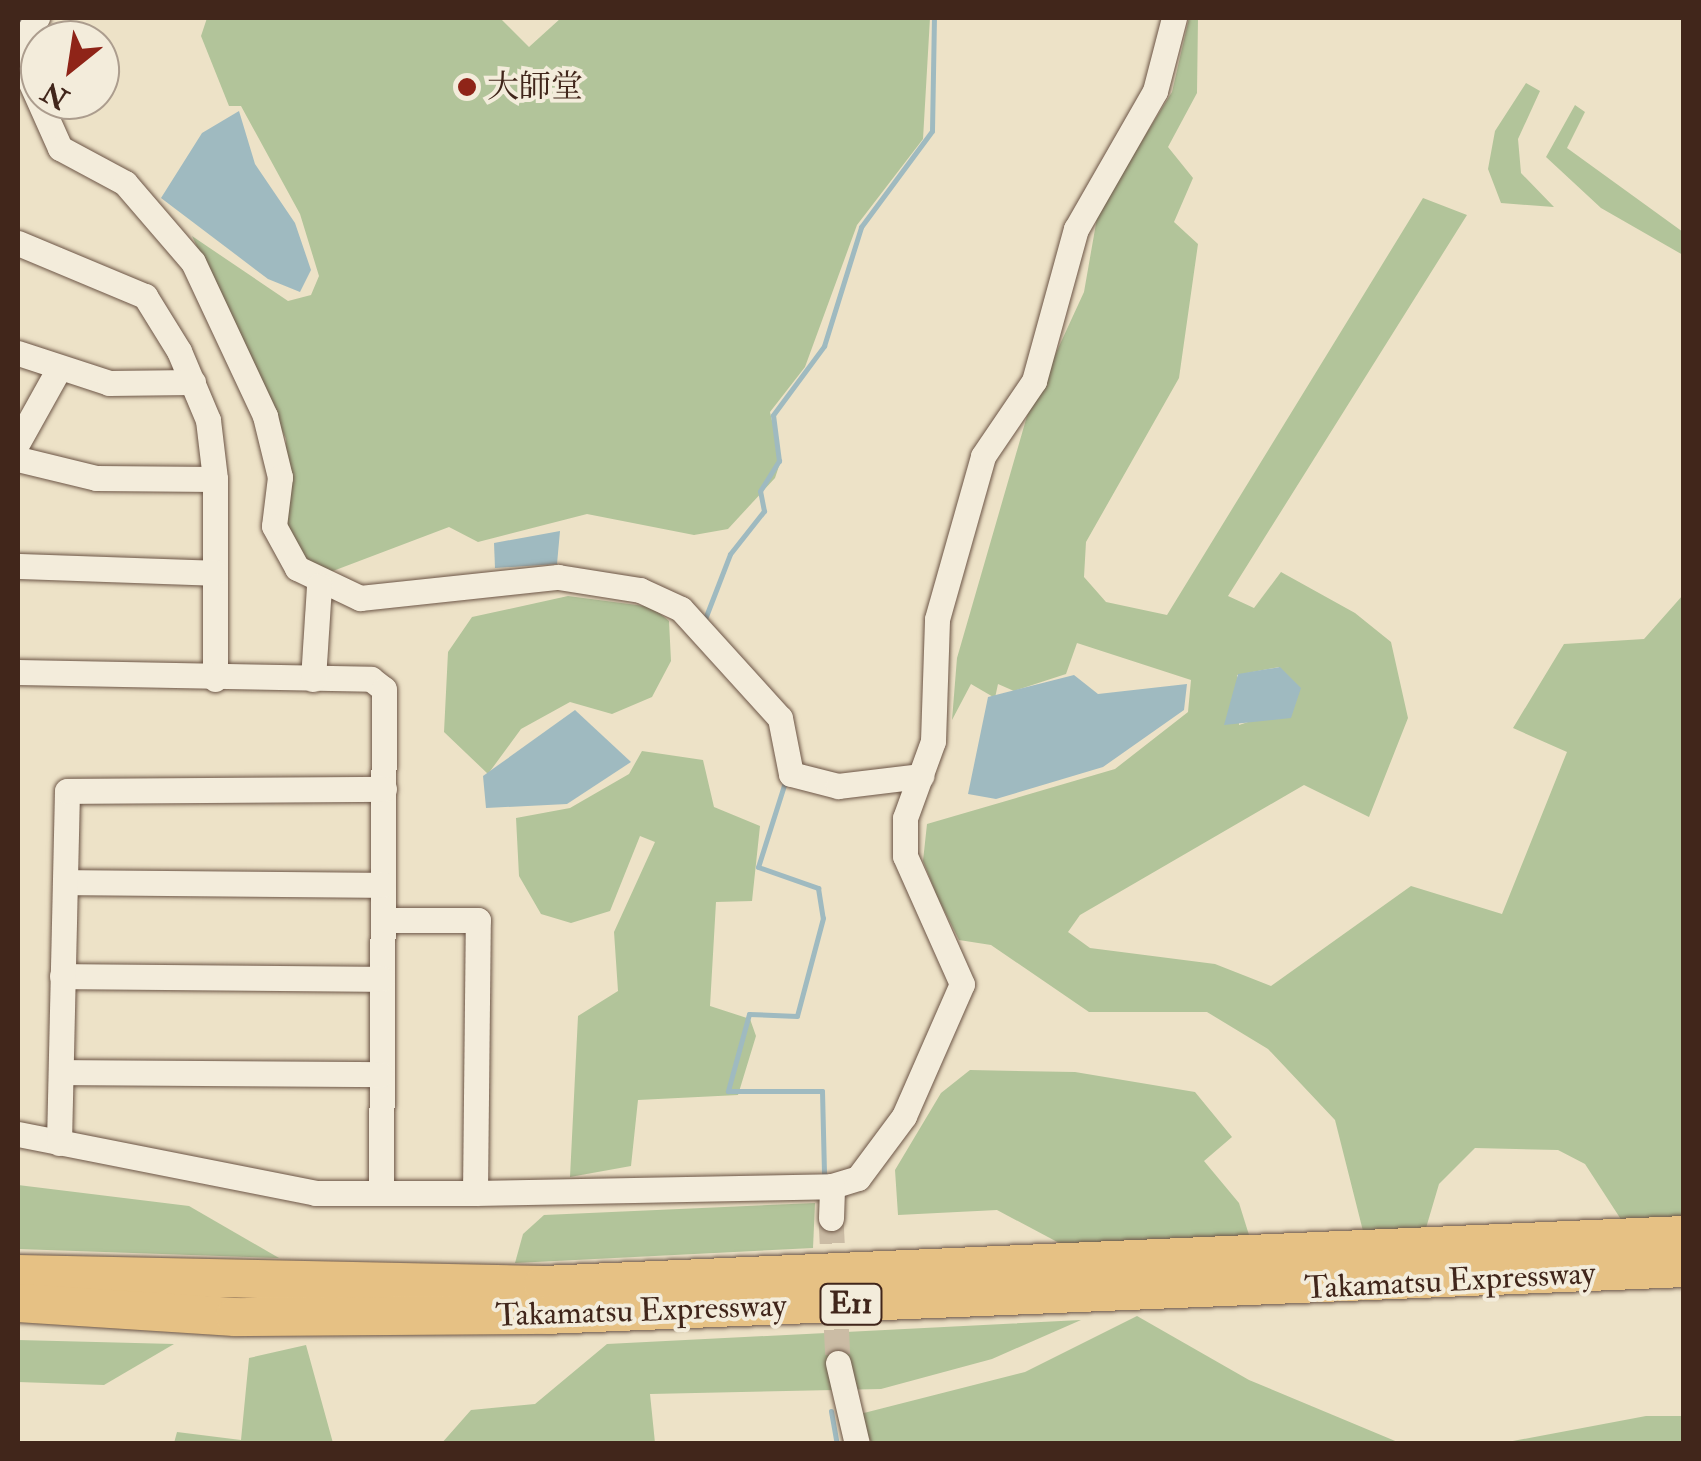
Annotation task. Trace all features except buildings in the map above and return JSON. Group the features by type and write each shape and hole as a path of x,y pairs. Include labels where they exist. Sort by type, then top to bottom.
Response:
{"highway":[{"name":"Takamatsu Expressway","path":"18,1274 544,1285 1684,1236"},
{"name":"Takamatsu Expressway","path":"18,1303 236,1318 1162,1295 1684,1268"},
{"path":"18,1318 236,1318"}],"street":[{"path":"37,18 18,51 60,148 125,183 194,262 264,416 280,477 274,526 282,551 319,584 360,598 558,577 640,590 681,610 780,718 791,774 838,786 920,776"},
{"path":"18,1134 315,1192 475,1194 832,1186 858,1178 879,1156 962,984 904,856 935,720 930,654 969,493 1034,381 1083,211 1155,91 1174,18"},
{"path":"18,243 145,296 192,382 215,479 214,679"},
{"path":"18,353 57,372 109,383 192,382"},
{"path":"18,442 57,372"},
{"path":"18,459 96,478 215,479"},
{"path":"18,566 214,573"},
{"path":"313,679 319,584"},
{"path":"18,672 372,680 384,688 381,1192"},
{"path":"59,1143 66,791 384,789"},
{"path":"65,882 384,885"},
{"path":"384,920 478,920 475,1194"},
{"path":"62,976 382,979"},
{"path":"61,1072 382,1074"},
{"path":"831,1218 832,1186"},
{"path":"838,1363 857,1444"}],"green space":[{"path":"207,18 500,18 529,47 561,18 930,18 923,139 857,225 805,367 770,412 781,460 775,478 728,529 694,535 587,514 478,542 449,527 325,574 298,554 283,528 286,439 192,236 288,301 311,295 319,276 300,214 241,106 229,106 201,36"},
{"path":"1189,18 1198,18 1197,93 1168,147 1193,178 1174,222 1198,244 1179,378 1086,542 1084,577 1106,602 1167,615 1423,198 1467,215 1228,596 1254,608 1281,572 1355,613 1391,642 1408,718 1369,817 1304,785 1080,915 1068,932 1090,948 1215,964 1271,986 1411,886 1502,914 1567,752 1513,728 1564,644 1644,639 1683,595 1683,1216 1622,1221 1585,1164 1558,1150 1475,1148 1439,1184 1426,1228 1364,1235 1335,1120 1268,1049 1207,1012 1089,1012 991,945 959,940 937,896 923,861 927,824 1115,769 1188,712 1191,680 1077,643 1066,674 1014,691 998,684 995,698 971,684 952,720 957,658 1027,416 1084,292 1098,212 1172,92","holes":["1279,667 1266,716 1239,725 1237,675"]},
{"path":"1526,83 1540,91 1518,139 1521,173 1554,207 1501,203 1488,169 1495,131"},
{"path":"1575,105 1585,112 1567,148 1683,232 1683,255 1601,208 1546,157"},
{"path":"568,596 652,607 669,621 671,661 652,697 612,714 570,702 521,729 488,774 444,732 448,652 472,617"},
{"path":"642,751 703,760 714,807 760,826 752,901 716,902 710,1006 750,1019 756,1036 738,1095 638,1100 631,1166 570,1177 578,1016 618,991 614,932 655,842 640,836 610,911 571,923 541,914 519,876 516,818 570,808 629,774"},
{"path":"970,1070 1075,1072 1195,1092 1232,1137 1204,1161 1239,1203 1249,1235 1063,1245 997,1210 898,1215 895,1170 941,1093"},
{"path":"18,1185 189,1206 279,1258 18,1249"},
{"path":"815,1203 813,1248 515,1263 523,1234 544,1215"},
{"path":"1137,1316 1249,1380 1400,1443 872,1443 856,1415 1025,1372"},
{"path":"1081,1320 992,1359 881,1389 650,1394 655,1443 441,1444 471,1410 535,1404 607,1344"},
{"path":"18,1340 174,1344 104,1385 18,1382"},
{"path":"306,1345 333,1443 174,1443 177,1432 241,1440 249,1358"},
{"path":"1646,1416 1683,1416 1683,1443 1502,1443"}],"water":[{"path":"239,111 255,164 295,223 311,270 300,292 268,279 161,198 202,133"},
{"path":"560,531 557,564 495,568 494,543"},
{"path":"1280,667 1301,688 1291,718 1224,725 1238,674"},
{"path":"1074,675 1098,694 1187,684 1184,710 1103,767 996,799 968,794 988,697"},
{"path":"575,710 631,762 567,804 486,808 483,776"}],"waterway":[{"path":"18,23 21,18"},
{"path":"703,624 730,554 764,511 760,491 779,461 773,415 824,346 861,227 932,131 934,18"},
{"path":"785,782 758,867 818,888 823,918 797,1016 749,1014 728,1091 822,1091 824,1175"},
{"path":"831,1411 837,1444"}],"tunnel":[{"path":"831,1218 838,1363"}],"place":[{"name":"大師堂","path":"467,87"}]}
